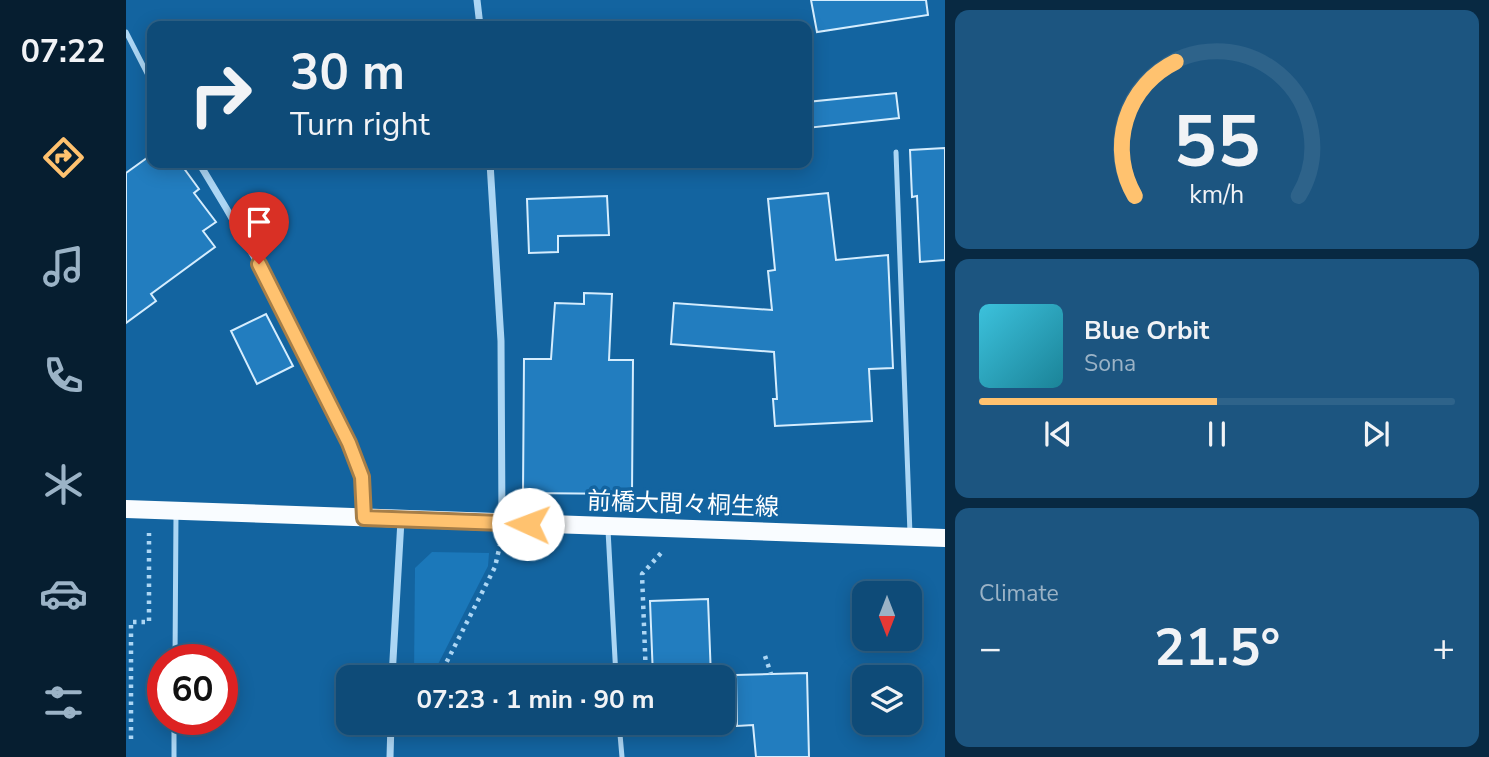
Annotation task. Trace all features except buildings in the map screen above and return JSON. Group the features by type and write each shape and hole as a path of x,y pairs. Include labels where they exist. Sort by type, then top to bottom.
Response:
{"main road":[{"name":"前橋大間々桐生線","path":"126,509 945,538"}],"street":[{"path":"477,0 479,21"},
{"path":"202,168 286,312 349,443 362,477 364,518"},
{"path":"490,168 501,341 502,523"},
{"path":"393,665 401,519"},
{"path":"390,735 390,757"}],"lane":[{"path":"126,32 147,73"},
{"path":"895,152 910,537"},
{"path":"175,644 176,511"},
{"path":"608,527 615,665"},
{"path":"174,735 174,757"},
{"path":"620,735 622,757"}],"path":[{"path":"445,665 495,567 500,553 502,523"},
{"path":"131,739 131,622 149,622 149,532"},
{"path":"646,665 642,575 660,556 663,548"},
{"path":"765,656 771,674"}],"shaded area":[{"path":"432,552 489,553 488,566 438,665 414,665 415,568"}],"route":[{"path":"259,264 286,312 349,443 362,477 364,518 528,524"}]}
